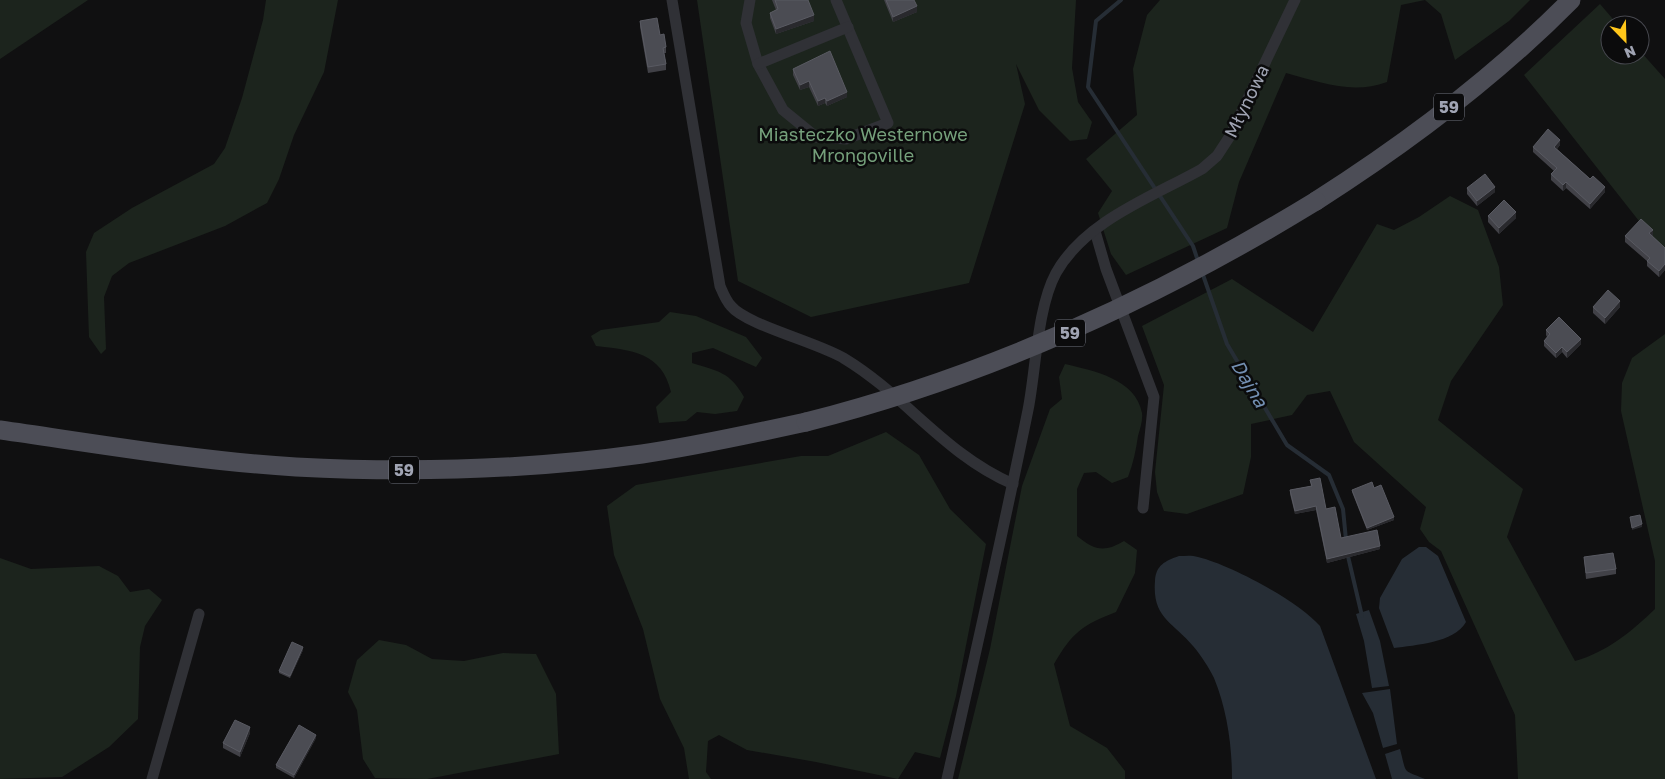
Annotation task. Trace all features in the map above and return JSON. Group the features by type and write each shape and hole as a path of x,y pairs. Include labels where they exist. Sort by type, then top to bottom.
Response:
{"main road":[{"name":"59","path":"0,430 172,454 294,467 434,470 488,469 642,454 806,422 932,387 1070,333 1224,257 1316,201 1389,153 1460,99 1572,0"}],"street":[{"path":"672,0 720,286 730,306 744,316 843,357 871,375 920,420 975,465 1013,484"},
{"path":"750,0 746,22 758,64 782,110 816,137 846,139 888,123 836,0"},
{"name":"Młynowa","path":"1095,230 1139,203 1202,169 1217,156 1230,136 1295,0"},
{"path":"758,64 848,27"},
{"path":"948,779 1013,484 1050,289 1056,274 1068,258 1095,230"},
{"path":"1095,230 1106,269 1154,397 1143,508"},
{"path":"152,779 199,614"}],"green space":[{"path":"0,0 88,0 0,59"},
{"path":"266,0 338,0 324,72 294,135 279,179 267,203 225,226 129,263 112,276 104,297 106,349 101,354 89,337 86,252 94,233 132,208 214,164 225,148 242,98 263,20"},
{"name":"Miasteczko Westernowe Mrongoville","path":"697,0 1076,0 1072,68 1078,102 1092,122 1087,139 1070,141 1039,110 1016,64 1025,104 969,283 811,317 738,281"},
{"path":"1160,0 1425,0 1401,5 1387,82 1374,86 1336,86 1286,73 1239,182 1227,228 1126,275 1111,254 1098,213 1112,191 1086,159 1137,115 1133,69 1147,15"},
{"path":"1425,0 1530,0 1509,21 1455,60 1441,14"},
{"path":"1600,4 1609,15 1600,15 1600,65 1650,65 1650,62 1665,79 1665,254 1524,75"},
{"path":"1450,196 1478,210 1499,267 1503,305 1451,381 1438,420 1523,489 1507,537 1575,661 1608,647 1637,626 1655,609 1655,561 1621,411 1622,383 1632,358 1665,334 1665,779 1518,779 1515,715 1441,551 1429,542 1420,529 1426,507 1354,442 1330,391 1307,395 1292,415 1251,424 1251,457 1243,494 1187,514 1164,511 1157,492 1155,472 1164,385 1142,326 1232,279 1313,332 1377,224 1394,230 1419,217"},
{"path":"670,312 696,316 746,337 762,358 756,367 713,348 692,353 692,363 709,368 734,382 744,397 737,411 715,414 697,412 686,421 659,423 656,407 671,392 667,379 660,368 653,361 633,352 596,346 591,336 601,330 659,322"},
{"path":"1065,364 1101,374 1123,384 1138,401 1142,413 1142,422 1128,477 1112,483 1096,472 1084,473 1077,489 1077,536 1094,547 1099,548 1111,547 1124,541 1137,550 1135,573 1116,612 1094,621 1079,631 1066,645 1054,664 1070,726 1107,748 1125,771 1125,779 958,779 990,649 1022,486 1050,409 1062,399 1059,377"},
{"path":"886,432 919,455 950,509 986,544 956,696 940,758 915,752 898,779 747,750 719,735 708,741 706,772 711,779 689,779 684,748 660,699 643,629 614,555 607,506 636,485 801,456 828,456"},
{"path":"0,558 31,569 99,566 118,576 130,592 149,589 162,600 145,626 140,647 138,719 109,747 62,777 0,779"},
{"path":"379,640 406,645 432,659 464,661 503,653 536,654 556,694 559,754 427,779 375,778 363,759 357,710 348,692 357,660"}],"shaded area":[{"path":"1419,547 1426,547 1438,556 1466,622 1460,629 1443,639 1394,648 1379,608 1380,598 1402,559"},
{"path":"1179,556 1198,557 1212,561 1245,576 1280,595 1310,616 1320,626 1376,779 1232,779 1228,728 1219,690 1214,678 1199,653 1165,618 1157,603 1155,581 1157,571 1162,564"},
{"path":"1369,610 1380,641 1389,686 1372,688 1364,641 1356,614"},
{"path":"1390,689 1397,744 1383,748 1373,713 1362,693"},
{"path":"1400,749 1406,770 1425,779 1392,779 1385,754"}],"building":[{"path":"775,0 808,0 814,15 776,29 770,13 778,9"},
{"path":"886,0 914,0 917,6 893,17"},
{"path":"657,18 660,35 664,34 666,47 663,48 666,64 648,67 640,21"},
{"path":"830,51 847,92 827,101 825,98 818,101 809,81 800,85 793,69"},
{"path":"1548,129 1560,140 1554,147 1590,179 1593,176 1605,187 1590,204 1566,182 1563,185 1551,174 1557,168 1533,147"},
{"path":"1485,174 1495,187 1477,201 1467,188"},
{"path":"1504,200 1516,212 1499,228 1488,216"},
{"path":"1641,219 1653,230 1649,233 1665,248 1665,264 1659,271 1647,261 1650,258 1625,236"},
{"path":"1608,290 1620,301 1605,318 1593,307"},
{"path":"1559,317 1581,339 1567,352 1562,347 1556,353 1544,341 1550,334 1546,330"},
{"path":"1320,478 1326,509 1335,507 1341,538 1377,530 1380,546 1327,559 1316,506 1295,511 1290,490 1312,486 1310,480"},
{"path":"1372,482 1374,488 1381,485 1394,517 1367,528 1352,490"},
{"path":"1640,515 1642,524 1632,528 1630,517"},
{"path":"1613,553 1616,569 1586,573 1584,557"},
{"path":"292,642 303,647 290,676 279,671"},
{"path":"235,720 250,727 240,752 223,743"},
{"path":"299,725 316,735 294,775 276,765"}],"waterway":[{"name":"Dajna","path":"1121,0 1096,21 1088,87 1193,246 1198,261"},
{"name":"Dajna","path":"1202,272 1227,344 1287,445 1329,475 1343,509 1346,540"},
{"name":"Dajna","path":"1347,552 1362,616"}]}
